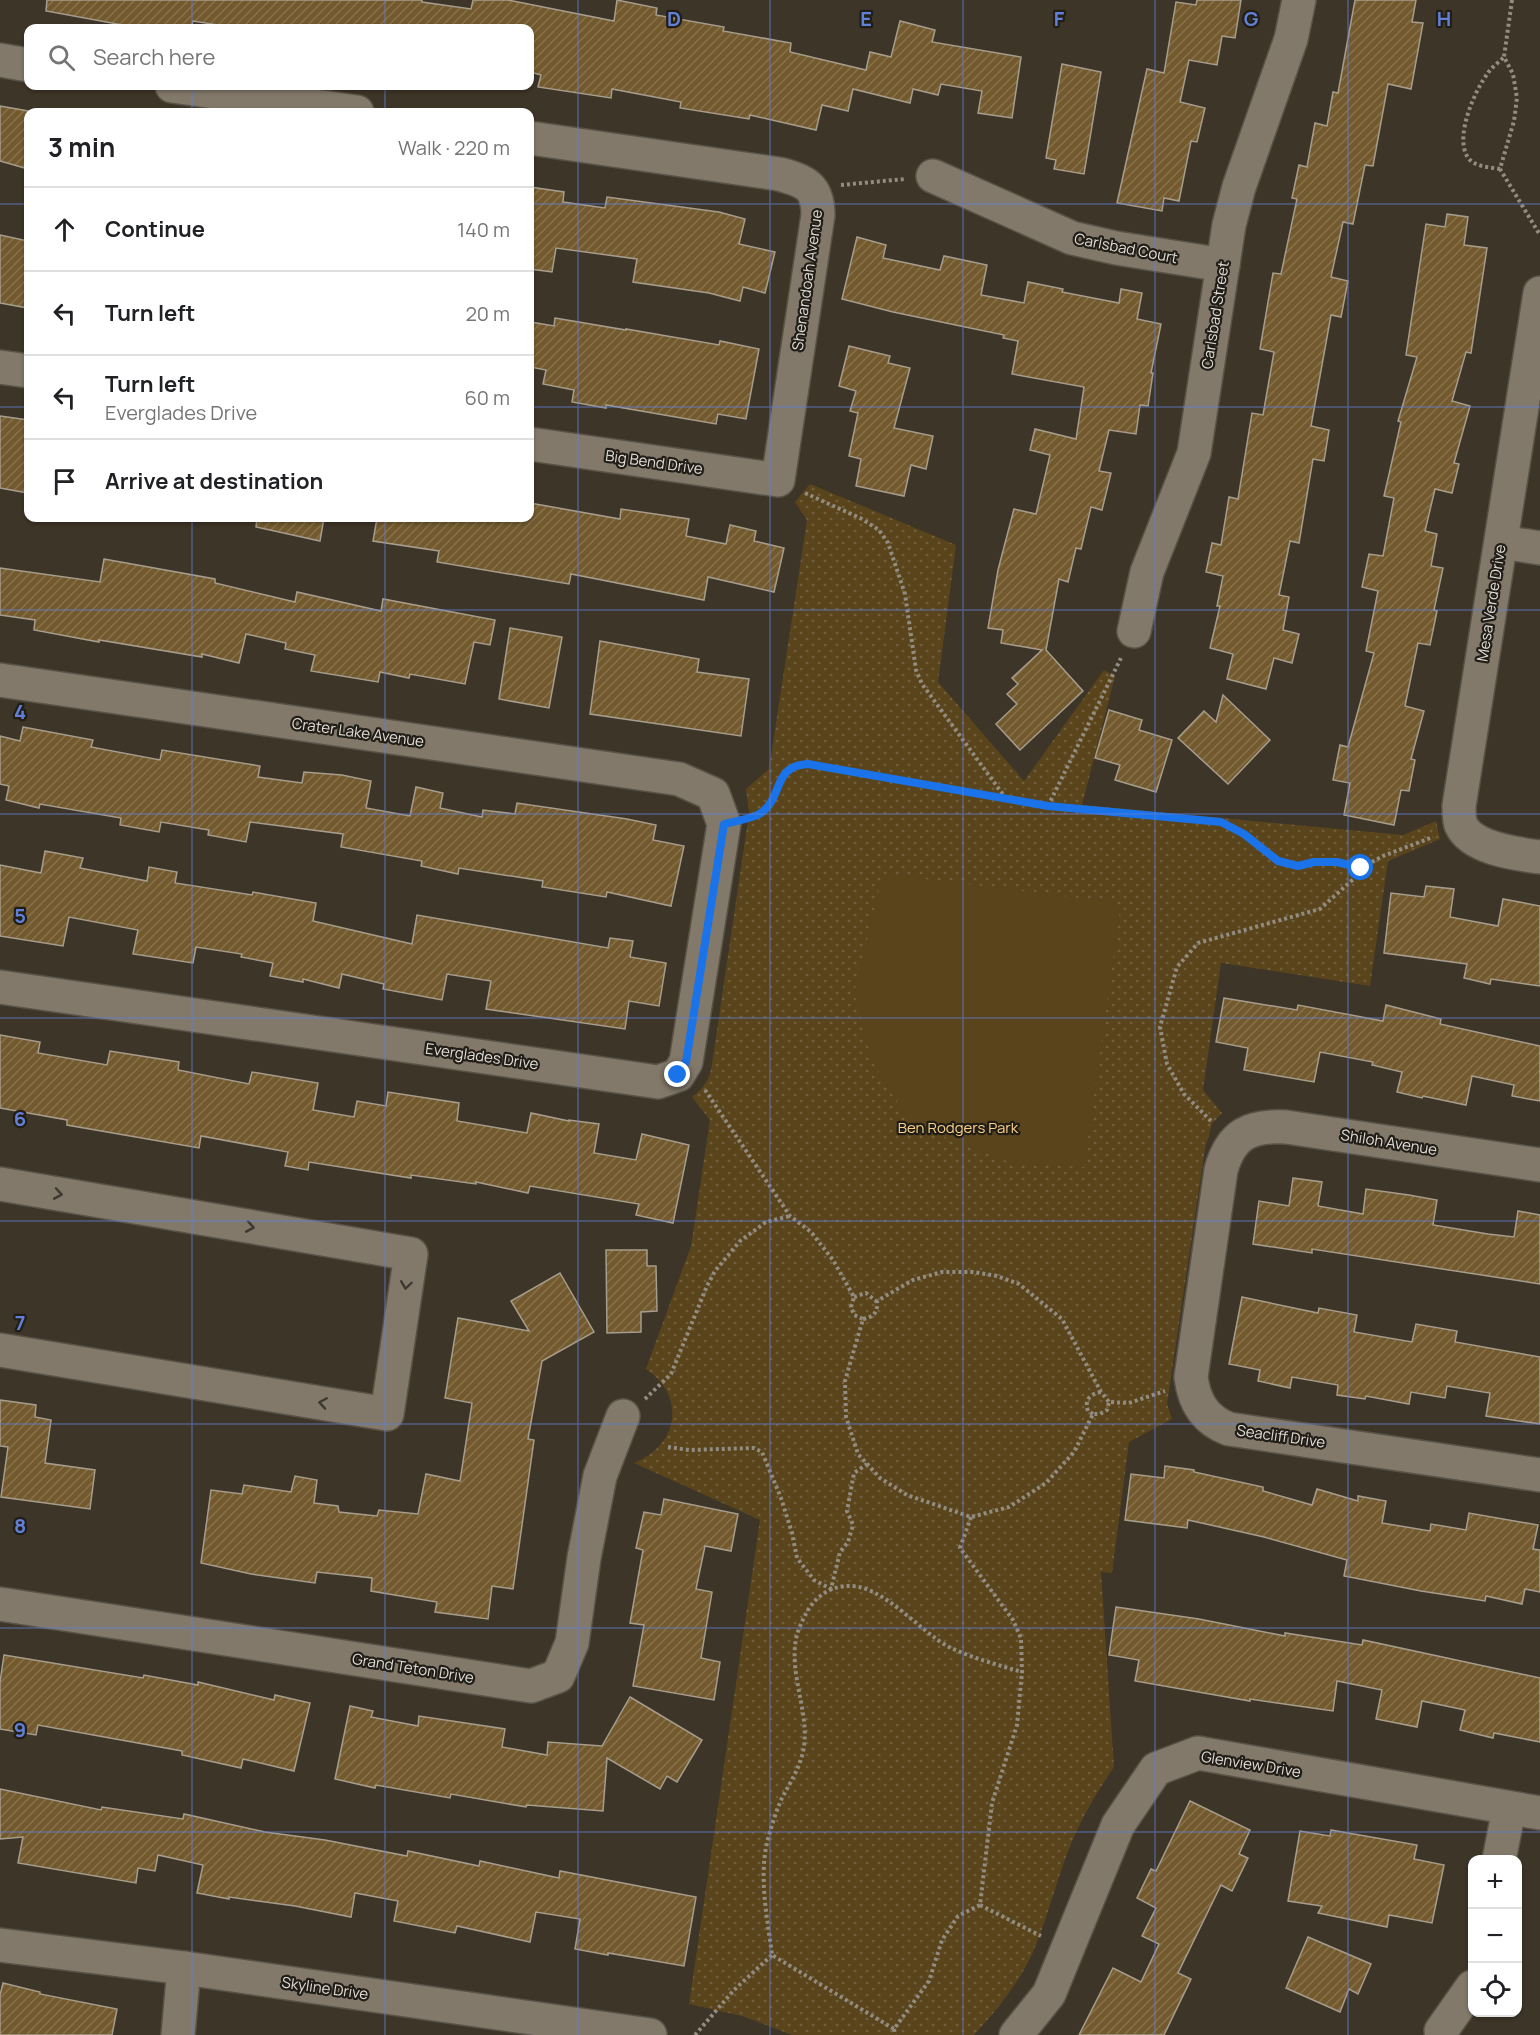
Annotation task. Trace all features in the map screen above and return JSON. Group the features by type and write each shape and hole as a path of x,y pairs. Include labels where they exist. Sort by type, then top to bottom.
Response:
{"street":[{"name":"Carlsbad Street","path":"1134,631 1148,572 1194,453 1229,225 1239,187 1292,39 1299,0"},
{"path":"0,60 24,64"},
{"path":"200,90 329,108"},
{"name":"Shenandoah Avenue","path":"534,139 779,174 798,179 811,187 818,202 818,215 778,480"},
{"name":"Carlsbad Court","path":"933,176 1072,238 1116,248 1222,265"},
{"name":"Mesa Verde Drive","path":"1461,825 1460,787 1540,293"},
{"path":"0,367 24,370"},
{"name":"Big Bend Drive","path":"534,445 778,480"},
{"path":"1501,542 1540,548"},
{"name":"Crater Lake Avenue","path":"0,680 679,779 713,794 724,824"},
{"path":"686,1062 724,824"},
{"path":"1461,825 1473,838 1498,851 1540,857"},
{"name":"Everglades Drive","path":"0,987 658,1082 678,1075 686,1062"},
{"name":"Shiloh Avenue","path":"1240,1137 1249,1130 1265,1126 1286,1126 1540,1165"},
{"name":"Seacliff Drive","path":"1240,1137 1225,1156 1221,1170 1192,1367 1192,1388 1203,1411 1211,1420 1229,1428 1540,1475"},
{"path":"0,1184 411,1254 387,1414 0,1350"},
{"name":"Grand Teton Drive","path":"0,1604 531,1686 558,1676 572,1642 584,1558 600,1476 623,1416"},
{"name":"Glenview Drive","path":"1016,2035 1049,1994 1118,1825 1156,1769 1198,1753 1525,1811"},
{"path":"1502,1855 1525,1811"},
{"name":"Skyline Drive","path":"0,1945 184,1968 564,2029 650,2035"},
{"path":"178,2035 184,1968"},
{"path":"1441,2031 1468,1994"}],"path":[{"path":"1512,0 1504,57 1513,74 1517,98 1514,121 1500,169 1540,235"},
{"path":"1500,169 1476,165 1467,156 1463,137 1475,96 1488,73 1504,57"},
{"path":"811,187 933,176"},
{"path":"778,480 862,519 879,530 888,543 905,594 916,670 922,684 1007,801"},
{"path":"1048,806 1134,631"},
{"path":"724,824 760,814 772,800 787,770 797,765 808,764 1007,801 1221,822 1244,834 1278,861 1298,866 1314,862 1337,862 1361,868"},
{"path":"1210,1121 1184,1094 1167,1064 1160,1027 1177,967 1198,943 1320,909 1357,876 1361,868 1383,856 1461,825"},
{"path":"686,1062 790,1216 811,1232 833,1260 854,1297 851,1307 854,1315 863,1319 875,1314 878,1308 877,1301 866,1293 854,1297"},
{"path":"623,1416 657,1390 671,1374 706,1286 715,1270 740,1241 766,1222 790,1216"},
{"path":"877,1301 912,1281 942,1272 973,1272 997,1276 1018,1284 1062,1320 1101,1392 1109,1402 1129,1403 1166,1391"},
{"path":"863,1319 845,1381 846,1417 858,1454 880,1478 907,1495 971,1517 1009,1507 1046,1483 1074,1452 1094,1414"},
{"path":"1101,1392 1093,1393 1088,1398 1086,1404 1088,1411 1100,1414 1107,1410 1109,1402"},
{"path":"668,1447 689,1450 727,1447 754,1448 762,1452 781,1498 797,1558 814,1580 831,1589"},
{"path":"831,1589 840,1552 848,1542 853,1525 847,1511 854,1473 867,1464"},
{"path":"971,1517 960,1548 1013,1620 1021,1638 1022,1672 1017,1725 992,1803 980,1905"},
{"path":"772,1954 764,1886 764,1859 769,1835 781,1801 798,1768 804,1742 805,1732 795,1663 796,1639 802,1620 813,1601 831,1589 850,1586 872,1589 948,1646 990,1663 1022,1672"},
{"path":"980,1905 1067,1949"},
{"path":"895,2035 894,2029 929,1982 942,1940 958,1916 980,1905"},
{"path":"772,1954 894,2029"},
{"path":"695,2035 734,1990 772,1954"}],"green space":[{"name":"Ben Rodgers Park","path":"810,484 956,545 938,682 1024,781 1104,670 1115,676 1082,805 1403,835 1436,821 1440,839 1388,861 1370,986 1221,963 1203,1090 1222,1113 1212,1124 1205,1149 1167,1404 1172,1419 1129,1442 1112,1573 1101,1572 1114,1767 1073,1839 1033,1952 1021,1975 1007,1996 974,2035 792,2035 742,2016 689,2004 760,1520 634,1463 649,1455 660,1445 668,1433 672,1420 672,1406 668,1393 659,1380 646,1369 691,1246 710,1120 692,1097 706,1083 712,1064 749,813 746,789 769,769 807,520 795,502"},
{"path":"883,874 1111,902 1120,910 1084,1167 1012,1163 911,1124 873,1062 854,993"}],"building":[{"path":"47,0 422,0 422,2 471,9 473,0 508,0 614,21 617,0 657,8 656,15 724,27 723,31 791,43 790,52 866,70 870,52 891,57 900,21 935,30 932,42 1021,57 1012,118 978,113 982,91 941,84 938,95 913,89 910,103 853,89 848,111 822,105 816,130 750,115 749,119 680,108 681,102 612,89 611,98 538,87 541,75 534,73 534,24 212,24 193,21 192,24 117,24 46,11"},
{"path":"1197,0 1241,0 1235,38 1222,36 1217,65 1189,60 1180,102 1205,108 1197,142 1191,141 1179,201 1164,198 1162,211 1117,203 1147,69 1164,73 1176,2 1196,5"},
{"path":"1355,0 1416,0 1412,22 1423,23 1411,89 1388,84 1373,166 1365,165 1353,224 1343,222 1331,277 1348,281 1341,317 1331,315 1311,426 1329,430 1324,461 1313,459 1299,543 1290,541 1279,595 1289,597 1283,630 1299,634 1292,663 1274,658 1266,689 1227,679 1233,654 1210,648 1220,606 1217,606 1223,576 1206,572 1212,543 1221,545 1229,497 1238,499 1252,413 1263,415 1274,352 1260,349 1273,273 1281,274 1297,199 1292,198 1299,165 1307,167 1315,123 1327,126 1333,92 1338,93"},
{"path":"1062,64 1101,72 1084,174 1054,169 1056,160 1046,158"},
{"path":"0,106 24,110 24,168 0,161"},
{"path":"534,188 564,192 563,202 605,208 607,197 719,212 745,219 739,244 775,252 765,293 743,287 740,301 709,293 633,282 637,259 556,248 552,272 534,270"},
{"path":"1447,214 1468,217 1464,245 1487,248 1471,353 1466,352 1452,401 1470,406 1454,463 1459,464 1452,493 1435,489 1425,531 1437,534 1431,566 1443,568 1434,610 1437,611 1430,645 1418,643 1405,706 1424,711 1411,759 1415,760 1409,791 1401,790 1394,825 1344,815 1350,783 1333,780 1340,745 1348,747 1374,653 1366,651 1378,591 1362,587 1369,554 1383,556 1394,498 1384,496 1401,422 1398,421 1417,357 1406,355 1426,224 1445,227"},
{"path":"0,235 24,240 24,307 0,303"},
{"path":"857,237 886,245 883,258 940,270 944,256 987,265 981,295 1024,303 1028,282 1063,289 1062,292 1119,303 1121,289 1142,293 1137,319 1161,324 1151,373 1153,373 1148,406 1140,405 1136,434 1109,430 1099,471 1111,473 1102,510 1091,507 1081,549 1076,548 1068,582 1059,579 1046,650 1083,691 1020,750 996,724 1017,704 1007,694 1018,684 1012,678 1042,650 1001,643 1003,630 988,628 998,570 1014,509 1036,514 1050,455 1030,450 1035,429 1076,439 1084,387 1012,374 1018,341 1003,338 1004,335 842,299"},
{"path":"555,318 719,345 720,341 759,349 746,419 718,414 716,424 606,405 606,408 572,402 574,390 543,384 546,370 534,368 534,323 554,326"},
{"path":"849,346 890,356 888,363 910,368 894,428 933,436 926,469 911,465 904,496 856,486 861,459 849,456 858,413 850,411 856,391 839,386"},
{"path":"0,416 24,419 24,492 0,488"},
{"path":"534,504 620,519 621,509 689,519 686,536 726,544 730,525 756,531 754,541 784,548 774,592 708,577 704,600 571,574 569,584 437,562 439,551 373,541 376,522 534,522"},
{"path":"257,522 323,522 320,541 256,527"},
{"path":"104,559 215,579 215,583 295,602 297,592 381,611 383,599 495,620 490,645 474,642 465,684 410,674 409,678 380,672 378,682 311,671 315,655 285,649 286,643 246,634 239,663 202,654 202,657 34,630 35,620 0,615 0,568 100,582"},
{"path":"510,628 562,637 549,708 499,699"},
{"path":"600,641 699,659 697,672 749,679 741,736 590,714"},
{"path":"1223,695 1270,740 1228,784 1178,738 1204,711 1216,722"},
{"path":"1109,710 1142,720 1139,730 1172,740 1156,792 1115,780 1120,765 1095,758"},
{"path":"23,727 93,740 91,747 160,760 162,750 260,766 258,777 302,783 304,772 342,775 371,781 366,808 410,816 416,787 443,793 440,808 482,817 483,810 515,814 517,803 656,825 653,840 684,846 671,906 607,892 606,897 542,887 543,881 459,868 458,874 421,866 422,861 341,847 343,834 250,822 246,842 208,835 209,830 161,822 159,832 120,825 121,818 40,804 39,808 6,800 9,786 0,784 0,736 20,741"},
{"path":"45,851 83,858 80,868 147,881 149,867 177,872 175,883 252,895 253,892 316,903 313,921 412,944 417,915 608,948 610,938 633,941 630,957 666,963 659,1006 629,1001 625,1029 486,1009 491,981 447,974 442,1000 383,989 384,984 342,974 339,988 303,979 303,982 270,976 273,963 241,957 242,954 196,947 193,963 133,954 138,930 69,917 63,946 0,936 0,865 41,873"},
{"path":"1426,886 1454,889 1450,917 1498,926 1503,899 1540,906 1540,986 1491,979 1490,984 1464,978 1467,964 1384,953 1391,893 1424,897"},
{"path":"1224,998 1297,1010 1298,1005 1383,1021 1386,1005 1441,1019 1440,1024 1540,1046 1540,1101 1512,1096 1514,1085 1472,1076 1466,1105 1423,1096 1422,1098 1397,1092 1402,1072 1372,1065 1373,1062 1320,1052 1314,1082 1244,1070 1248,1048 1216,1042"},
{"path":"0,1035 40,1042 38,1053 107,1065 110,1051 179,1062 178,1070 249,1084 252,1072 318,1083 313,1110 354,1117 357,1101 386,1106 388,1092 459,1103 457,1121 527,1133 531,1113 569,1121 599,1124 594,1153 636,1160 642,1134 689,1145 673,1223 636,1215 639,1204 530,1186 528,1193 476,1182 476,1184 411,1175 411,1178 309,1162 308,1170 285,1166 288,1152 201,1136 199,1148 67,1125 67,1120 0,1108"},
{"path":"1293,1178 1322,1182 1318,1206 1363,1214 1366,1189 1409,1195 1437,1200 1433,1225 1488,1234 1514,1237 1518,1211 1540,1215 1540,1284 1312,1249 1312,1253 1253,1244 1259,1201 1289,1206"},
{"path":"606,1250 647,1250 647,1266 656,1266 657,1311 641,1312 641,1332 607,1333"},
{"path":"560,1273 594,1332 542,1361 528,1439 534,1440 513,1589 492,1586 488,1619 435,1612 437,1602 371,1591 372,1578 317,1572 315,1583 251,1574 201,1563 211,1490 242,1494 244,1485 291,1492 295,1476 317,1480 314,1503 338,1506 339,1512 377,1516 379,1510 418,1514 426,1474 460,1481 472,1403 445,1398 458,1318 529,1331 511,1301"},
{"path":"1242,1297 1318,1313 1319,1308 1357,1315 1354,1332 1412,1342 1416,1324 1457,1331 1455,1342 1540,1357 1540,1424 1486,1416 1490,1393 1447,1386 1445,1398 1411,1392 1409,1404 1366,1396 1365,1399 1337,1395 1338,1385 1292,1377 1290,1388 1258,1381 1260,1370 1229,1364"},
{"path":"0,1400 36,1405 35,1417 51,1420 45,1463 95,1470 90,1509 1,1497 8,1447 0,1446"},
{"path":"1165,1466 1194,1470 1194,1472 1263,1487 1263,1491 1312,1505 1317,1489 1358,1501 1358,1496 1386,1501 1382,1523 1430,1531 1431,1524 1466,1530 1469,1513 1538,1525 1533,1549 1540,1550 1540,1592 1525,1589 1522,1604 1486,1596 1485,1601 1421,1591 1344,1576 1347,1560 1264,1537 1188,1520 1187,1528 1125,1520 1131,1474 1164,1478"},
{"path":"664,1499 738,1514 731,1551 705,1546 696,1589 712,1592 701,1658 720,1662 714,1700 633,1686 644,1625 630,1623 643,1550 636,1548 644,1512 661,1515"},
{"path":"1116,1607 1199,1619 1285,1636 1285,1633 1362,1645 1363,1640 1540,1678 1540,1742 1494,1733 1493,1738 1460,1730 1465,1710 1422,1701 1417,1727 1376,1719 1382,1690 1337,1681 1333,1711 1250,1699 1250,1701 1135,1681 1139,1660 1109,1655"},
{"path":"4,1655 143,1678 144,1675 198,1685 198,1682 274,1700 275,1695 310,1703 294,1771 243,1759 241,1768 182,1755 182,1751 38,1725 36,1735 0,1729 0,1682"},
{"path":"630,1697 702,1740 677,1782 667,1776 660,1789 607,1758 603,1811 527,1805 526,1807 451,1794 450,1798 376,1785 375,1788 335,1779 350,1706 373,1711 371,1717 418,1726 419,1716 505,1729 502,1747 547,1755 548,1742 602,1746"},
{"path":"0,1789 101,1810 102,1807 183,1819 184,1814 265,1832 325,1840 407,1856 408,1851 479,1866 480,1861 559,1878 560,1871 696,1897 684,1966 575,1949 580,1919 536,1912 530,1942 457,1926 455,1933 394,1921 398,1901 355,1893 351,1917 295,1906 197,1893 203,1865 158,1855 155,1871 138,1868 136,1883 18,1863 23,1837 0,1839"},
{"path":"1190,1801 1250,1830 1239,1854 1248,1858 1232,1891 1221,1885 1178,1973 1191,1979 1164,2035 1079,2035 1113,1968 1141,1982 1159,1944 1142,1936 1156,1908 1137,1898 1151,1869 1156,1871"},
{"path":"1331,1830 1417,1845 1414,1859 1444,1865 1432,1923 1389,1915 1387,1927 1318,1913 1322,1906 1288,1901 1300,1831 1330,1836"},
{"path":"1308,1937 1371,1964 1358,1994 1349,1989 1340,2012 1286,1988"},
{"path":"3,1983 40,1992 40,1994 117,2009 112,2035 0,2035 0,1995"}],"route":[{"path":"678,1075 686,1062 724,824 760,814 772,800 787,770 797,765 808,764 1007,801 1221,822 1244,834 1278,861 1298,866 1314,862 1337,862 1361,868"}]}
